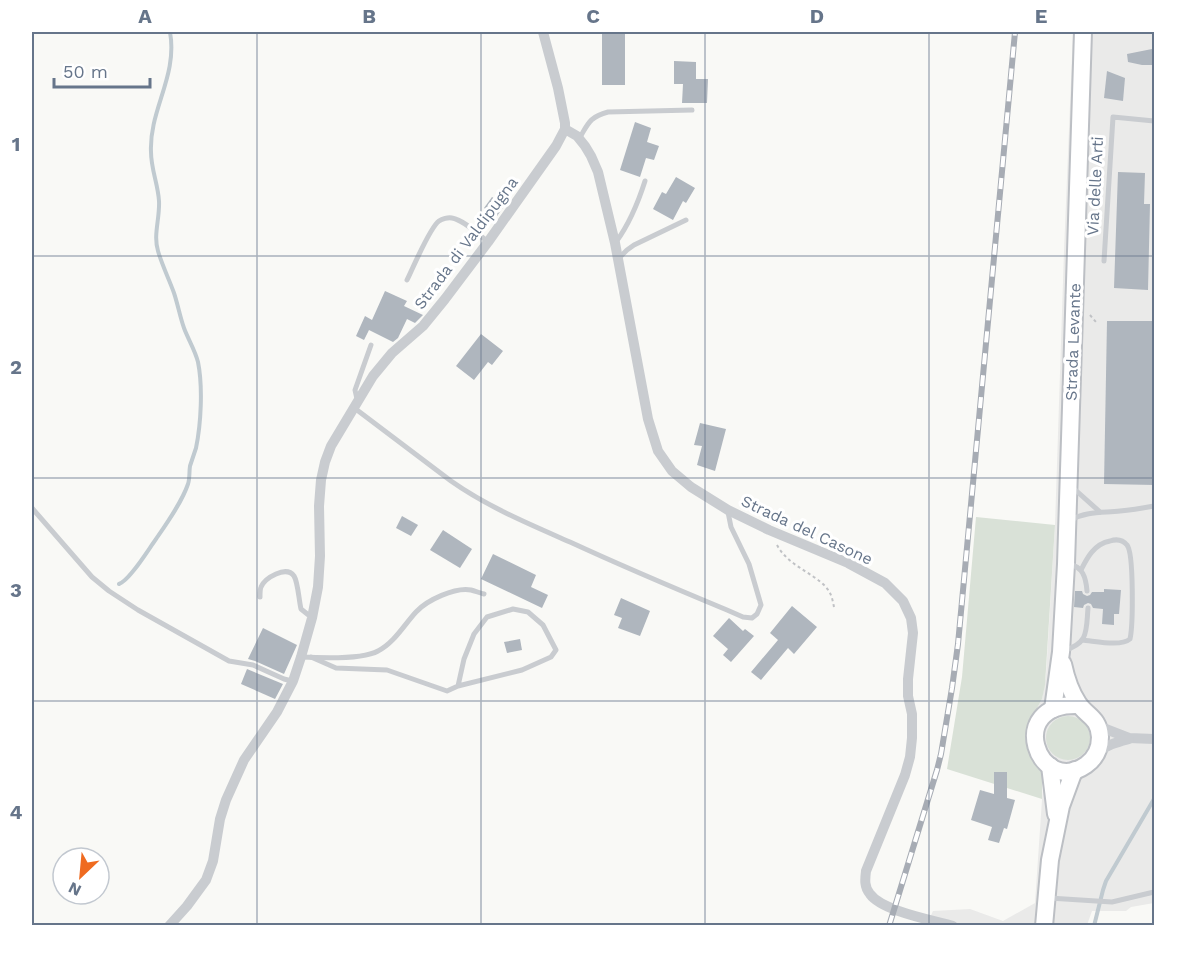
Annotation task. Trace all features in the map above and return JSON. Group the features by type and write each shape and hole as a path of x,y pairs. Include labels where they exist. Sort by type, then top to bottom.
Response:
{"main road":[{"name":"Strada Levante","path":"1058,824 1050,766 1036,749 1035,734 1041,719 1053,709 1074,567 1067,523 1083,32"},
{"name":"Strada Levante","path":"1061,652 1066,677 1079,705 1091,715 1098,726"},
{"path":"1053,709 1079,705"},
{"path":"1050,766 1065,771 1086,765 1094,758 1099,746 1098,726"},
{"name":"Strada Levante","path":"1044,926 1050,860 1061,806 1075,770"}],"street":[{"path":"543,32 564,114 565,129"},
{"name":"Strada del Casone","path":"565,129 579,139 591,156 598,172 615,243 648,419 658,451 672,471 691,487 728,510 848,563 885,584 903,601 911,618 913,633 908,687 912,714 910,757 905,775 866,871 865,882 872,897 890,908 953,926"},
{"name":"Strada di Valdipugna","path":"169,926 206,880 213,861 220,819 226,800 244,760 278,712 306,657 318,587 321,480 331,446 379,368 392,353 423,326 488,242 556,146 565,129"},
{"path":"1098,726 1129,738 1155,740"},
{"path":"1094,758 1103,748 1129,738"}],"lane":[{"path":"579,139 591,120 597,115 608,112 692,110"},
{"name":"Via delle Arti","path":"1104,261 1113,117 1155,121"},
{"path":"615,243 637,205 645,181"},
{"path":"407,280 430,232 437,222 444,218 452,218 460,222 488,242"},
{"path":"618,259 634,245 686,220"},
{"path":"371,345 355,390 355,404 451,481 480,500 522,521 727,610 752,618 757,614 761,605 749,564 731,527 728,510"},
{"path":"1069,484 1100,512"},
{"path":"1067,523 1079,516 1155,506"},
{"path":"32,508 92,577 128,604 229,661 254,665 293,681"},
{"path":"1082,640 1117,643 1126,642 1132,635 1131,560 1129,548 1125,542 1120,540 1103,543 1074,567 1085,576 1088,591"},
{"path":"260,597 261,588 266,580 284,571 290,572 295,577 301,609 312,618"},
{"path":"306,657 369,656 391,642 419,609 436,597 455,591 469,590 484,594"},
{"path":"1061,652 1076,646 1082,640 1085,635 1088,608"},
{"path":"306,657 336,668 387,670 447,691 458,686 522,670 551,657 556,650 543,625 528,612 513,609 487,617 474,634 464,659 458,686"},
{"path":"1046,897 1112,902 1155,892"}],"path":[{"path":"769,530 782,553 825,586 831,594 834,607"}],"shaded area":[{"path":"1073,32 1154,32 1154,903 1131,907 1126,911 1092,911 1087,925 926,926 933,911 970,909 1003,921 1035,903 1043,785 1027,735 1029,723 1042,699 1046,675 1055,525"},
{"path":"976,517 1055,525 1045,685 1042,699 1029,723 1027,735 1030,749 1042,771 1042,799 947,769 962,677"},
{"path":"1068,716 1083,723 1090,738 1083,753 1068,760 1053,753 1046,738 1053,723"}],"building":[{"path":"602,32 625,32 625,85 602,85"},
{"path":"1152,49 1155,65 1128,62 1127,54"},
{"path":"674,61 696,62 696,79 708,79 707,103 682,103 683,84 674,84"},
{"path":"1107,71 1125,78 1123,101 1104,98"},
{"path":"635,122 651,128 647,142 659,146 654,160 646,158 640,177 620,170"},
{"path":"1118,172 1145,173 1144,204 1150,204 1148,290 1114,288"},
{"path":"676,177 695,188 686,203 683,201 673,220 653,209 662,192 666,194"},
{"path":"492,197 505,205 497,216 484,208"},
{"path":"385,291 407,301 404,306 423,315 415,323 407,319 398,338 393,342 369,330 364,340 356,336 365,316 372,320"},
{"path":"1107,321 1155,321 1155,485 1104,484"},
{"path":"481,334 503,351 492,365 488,362 474,380 456,366"},
{"path":"700,423 726,429 715,471 697,465 702,446 694,445"},
{"path":"402,516 418,525 411,536 396,528"},
{"path":"443,530 472,549 460,568 430,550"},
{"path":"493,554 536,575 531,587 548,595 542,608 481,579"},
{"path":"1104,589 1121,590 1119,614 1114,614 1114,625 1102,624 1103,609 1093,608 1088,603 1083,608 1074,607 1075,591 1082,591 1087,596 1092,592 1104,592"},
{"path":"621,598 650,611 640,636 618,628 622,618 614,615"},
{"path":"792,606 817,627 794,654 788,648 761,680 751,672 778,640 770,633"},
{"path":"729,618 743,631 745,629 754,636 731,662 723,655 728,649 713,636"},
{"path":"263,628 297,645 284,674 248,659"},
{"path":"520,639 522,650 507,653 504,642"},
{"path":"247,669 283,684 275,699 241,684"},
{"path":"994,772 1007,772 1007,798 1015,800 1007,829 1004,828 999,843 988,840 992,827 971,820 980,790 994,794"}],"waterway":[{"path":"119,584 139,564 182,498 189,482 190,466 199,428 201,394 198,362 184,328 156,239 159,201 151,158 152,137 170,63 170,32"},
{"path":"1094,926 1106,881 1154,799"}],"railway":[{"path":"889,926 937,770 952,688 1015,32"}]}
